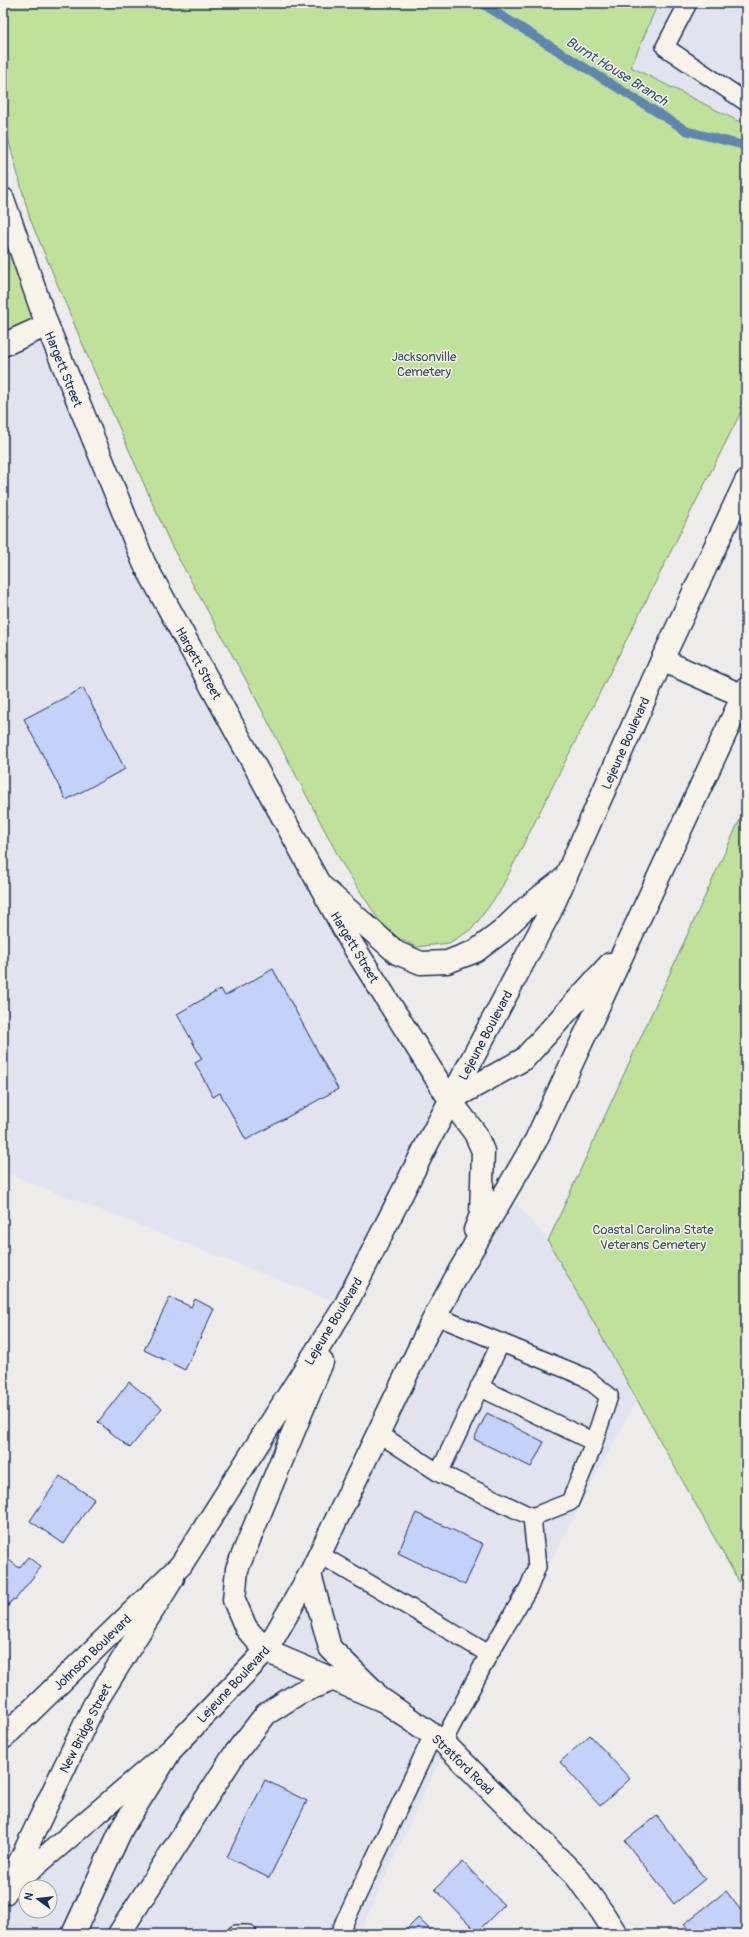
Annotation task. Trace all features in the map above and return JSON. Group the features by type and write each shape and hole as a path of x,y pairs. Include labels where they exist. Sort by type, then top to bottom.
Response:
{"main road":[{"name":"Hargett Street","path":"3,199 46,325 144,563 352,944 450,1100 475,1133 483,1151 481,1215 460,1270"},
{"path":"3,345 46,325"},
{"name":"Lejeune Boulevard","path":"181,1565 345,1306 450,1100 550,912 662,660 746,481"},
{"path":"662,660 745,693"},
{"name":"Lejeune Boulevard","path":"171,1750 266,1651 310,1574 436,1316 460,1270 536,1140 745,693"},
{"path":"319,884 397,953 421,963 447,962 476,951 502,932 526,908 565,878"},
{"path":"450,1100 524,1060 625,948"},
{"path":"266,1651 246,1628 234,1600 237,1569 345,1306"},
{"name":"Johnson Boulevard","path":"3,1738 181,1565"},
{"name":"New Bridge Street","path":"4,1894 94,1705 181,1565"},
{"path":"310,1574 330,1648 384,1701"},
{"name":"Stratford Road","path":"266,1651 384,1701 438,1739 576,1876 616,1934"},
{"path":"119,1934 234,1755 266,1714 299,1693 334,1679"},
{"path":"4,1894 171,1750"},
{"path":"73,1934 122,1828 171,1750"}],"lane":[{"path":"688,3 665,46 746,102"},
{"path":"378,1434 439,1473 532,1516 570,1502 594,1442 609,1396 585,1377 436,1316"},
{"path":"439,1473 501,1342"},
{"path":"479,1387 594,1442"},
{"path":"339,1934 438,1739 529,1587 537,1567 532,1516"},
{"path":"320,1554 489,1654"},
{"path":"236,1934 248,1934"}],"shaded area":[{"path":"658,3 746,3 746,125 631,67"},
{"path":"47,325 144,563 450,1100 345,1306 3,1172 3,345"},
{"path":"506,1190 548,1241 637,1399 472,1710 432,1776 359,1934 3,1934 3,1893 18,1879 18,1919 58,1919 58,1879 18,1879 266,1651"}],"green space":[{"name":"Jacksonville Cemetery","path":"3,3 658,3 631,67 746,125 746,402 499,893 472,929 449,943 416,947 398,938 379,920 343,865 245,678 171,545 91,364 30,219 3,120"},
{"path":"3,199 47,325 3,345"},
{"name":"Coastal Carolina State Veterans Cemetery","path":"746,806 746,1594 548,1241"}],"building":[{"path":"3,503 9,517 3,520"},
{"path":"83,688 125,769 66,800 24,719"},
{"path":"273,969 338,1089 246,1140 220,1093 213,1097 195,1063 202,1059 177,1014 221,989 225,996"},
{"path":"170,1297 191,1307 195,1299 214,1309 185,1370 144,1350"},
{"path":"129,1382 162,1408 130,1448 98,1422"},
{"path":"487,1413 544,1442 531,1467 474,1439"},
{"path":"60,1476 94,1499 64,1544 30,1521"},
{"path":"416,1513 483,1544 465,1585 398,1553"},
{"path":"3,1555 19,1568 28,1557 41,1567 15,1600 13,1599 3,1612"},
{"path":"590,1735 630,1779 600,1806 560,1762"},
{"path":"265,1780 307,1801 269,1878 227,1857"},
{"path":"657,1816 705,1879 674,1904 625,1841"},
{"path":"463,1862 504,1905 477,1932 435,1889"},
{"path":"726,1891 746,1917 746,1934 692,1934 684,1924"},
{"path":"418,1918 435,1934 402,1934"}],"waterway":[{"name":"Burnt House Branch","path":"481,3 687,131 746,146"}]}
